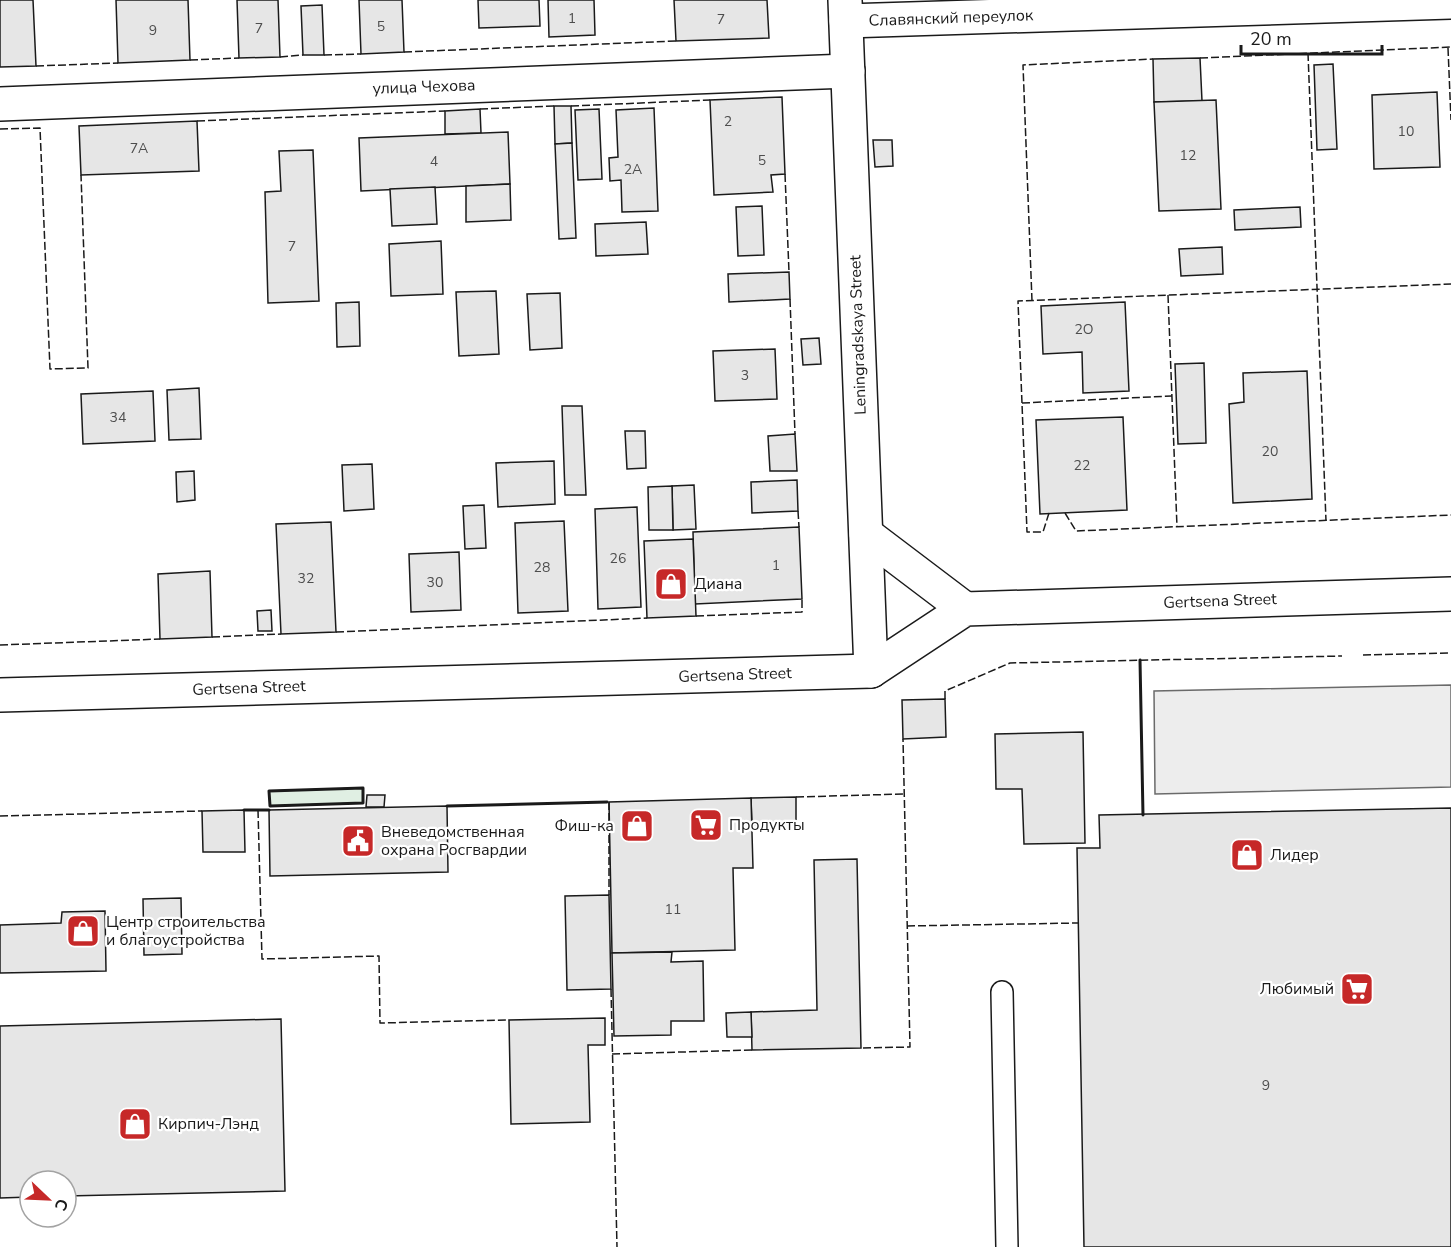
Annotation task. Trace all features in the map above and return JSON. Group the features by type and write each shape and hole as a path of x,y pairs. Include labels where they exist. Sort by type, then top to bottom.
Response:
{"street":[{"name":"Славянский переулок","path":"846,10 1451,2"},
{"name":"Leningradskaya Street","path":"846,10 871,671"},
{"name":"улица Чехова","path":"0,104 848,71"},
{"path":"866,534 964,609 871,671"},
{"name":"Gertsena Street","path":"964,609 1451,594"},
{"name":"Gertsena Street","path":"0,695 871,671"}],"lane":[{"path":"1002,992 1007,1247"}],"green space":[{"path":"363,788 363,803 270,806 269,791"}],"shaded area":[{"path":"1451,685 1451,787 1155,794 1154,691"}],"building":[{"path":"0,0 33,0 36,66 0,67"},
{"path":"116,0 188,0 190,60 118,63"},
{"path":"237,0 278,0 280,57 239,58"},
{"path":"359,0 402,0 404,52 361,54"},
{"path":"478,0 539,0 540,26 479,28"},
{"path":"548,0 594,0 595,35 549,37"},
{"path":"674,0 767,0 769,38 676,41"},
{"path":"322,5 324,55 303,55 301,6"},
{"path":"1200,58 1202,101 1154,102 1153,59"},
{"path":"1333,64 1337,149 1317,150 1314,65"},
{"path":"1437,92 1440,167 1374,169 1372,95"},
{"path":"782,97 785,174 771,175 773,192 714,195 710,100"},
{"path":"1216,100 1221,209 1159,211 1154,102"},
{"path":"554,106 571,106 572,143 555,144"},
{"path":"654,108 658,211 622,212 621,180 610,181 609,158 618,157 616,110"},
{"path":"480,109 481,133 445,134 445,111"},
{"path":"599,109 602,179 578,180 575,110"},
{"path":"197,121 199,171 81,175 79,126"},
{"path":"508,132 510,184 361,191 359,138"},
{"path":"873,140 892,140 893,166 875,167"},
{"path":"572,143 576,238 559,239 555,144"},
{"path":"313,150 319,301 268,303 265,192 281,191 279,151"},
{"path":"510,184 511,220 466,222 466,186"},
{"path":"435,187 437,224 392,226 390,189"},
{"path":"762,206 764,255 738,256 736,207"},
{"path":"1300,207 1301,227 1235,230 1234,210"},
{"path":"646,222 648,254 596,256 595,224"},
{"path":"441,241 443,294 391,296 389,244"},
{"path":"1222,247 1223,274 1181,276 1179,249"},
{"path":"789,272 790,299 729,302 728,274"},
{"path":"496,291 499,354 459,356 456,292"},
{"path":"560,293 562,348 530,350 527,294"},
{"path":"359,302 360,346 337,347 336,303"},
{"path":"1125,302 1129,391 1083,393 1082,352 1043,354 1041,306"},
{"path":"819,338 821,364 803,365 801,339"},
{"path":"775,349 777,399 715,401 713,351"},
{"path":"1204,363 1206,443 1178,444 1175,364"},
{"path":"1307,371 1312,499 1233,503 1229,404 1244,402 1243,373"},
{"path":"199,388 201,439 169,440 167,390"},
{"path":"153,391 155,441 83,444 81,394"},
{"path":"562,406 582,406 586,495 565,495"},
{"path":"1123,417 1127,510 1040,514 1036,420"},
{"path":"625,431 645,431 646,468 627,469"},
{"path":"795,434 797,471 770,471 768,436"},
{"path":"554,461 555,504 498,507 496,463"},
{"path":"372,464 374,509 344,511 342,465"},
{"path":"194,471 195,500 177,502 176,472"},
{"path":"797,480 798,511 752,513 751,482"},
{"path":"694,485 696,529 673,530 672,486"},
{"path":"672,486 673,530 649,530 648,487"},
{"path":"484,505 486,548 465,549 463,506"},
{"path":"637,507 641,607 598,609 595,509"},
{"path":"564,521 568,611 518,613 515,523"},
{"path":"331,522 336,632 281,634 276,524"},
{"path":"799,527 802,599 695,604 693,532"},
{"path":"693,539 696,616 647,618 644,541"},
{"path":"459,552 461,610 411,612 409,554"},
{"path":"210,571 212,637 160,639 158,574"},
{"path":"271,610 272,631 258,631 257,611"},
{"path":"945,699 946,737 903,739 902,700"},
{"path":"1083,732 1085,843 1024,844 1022,789 996,789 995,734"},
{"path":"367,795 385,795 384,807 366,807"},
{"path":"796,797 796,824 752,825 751,798"},
{"path":"751,798 753,868 733,868 735,950 612,953 609,802"},
{"name":"Вневедомственная охрана Росгвардии","path":"447,806 448,872 270,876 269,810"},
{"path":"1451,808 1451,1247 1084,1247 1077,848 1100,848 1099,815"},
{"path":"244,810 245,852 203,852 202,811"},
{"path":"857,859 861,1048 752,1050 751,1012 817,1010 814,860"},
{"path":"609,895 611,989 567,990 565,896"},
{"path":"181,898 182,954 144,955 143,899"},
{"path":"105,911 106,971 0,973 0,925 61,923 62,912"},
{"path":"672,952 671,962 703,961 704,1021 671,1021 671,1035 614,1036 612,953"},
{"path":"751,1012 752,1037 727,1037 726,1013"},
{"path":"605,1018 605,1045 588,1045 590,1122 511,1124 509,1020"},
{"path":"281,1019 285,1191 78,1196 78,1169 18,1169 18,1197 0,1198 0,1026"}],"fence":[{"path":"404,52 676,41"},
{"path":"1200,58 1451,47"},
{"path":"1448,48 1451,120"},
{"path":"1308,53 1326,521"},
{"path":"324,55 361,54"},
{"path":"280,57 303,55"},
{"path":"190,60 239,58"},
{"path":"1032,301 1023,65 1153,59"},
{"path":"36,66 118,63"},
{"path":"571,106 710,100"},
{"path":"480,109 554,106"},
{"path":"197,121 445,111"},
{"path":"0,129 40,128 50,369 88,368 81,175"},
{"path":"785,174 789,272"},
{"path":"1049,513 1043,532 1027,532 1018,301 1451,284"},
{"path":"1168,295 1177,527"},
{"path":"790,299 795,434"},
{"path":"1022,403 1172,396"},
{"path":"798,511 799,527"},
{"path":"1065,513 1076,531 1451,515"},
{"path":"696,616 802,612 802,599"},
{"path":"336,632 647,618"},
{"path":"212,637 281,634"},
{"path":"0,645 160,639"},
{"path":"1363,655 1451,653"},
{"path":"945,699 945,691 1010,663 1342,656"},
{"path":"863,1048 910,1047 903,739"},
{"path":"796,797 904,794"},
{"path":"609,802 609,895"},
{"path":"258,810 262,959 379,956 380,1023 509,1020"},
{"path":"0,816 202,811"},
{"path":"907,926 1078,923"},
{"path":"611,989 617,1247"},
{"path":"612,1054 752,1050"}],"wall":[{"path":"1140,660 1143,815"},
{"path":"363,788 363,803 270,806 269,791 363,788"},
{"path":"447,806 607,802"},
{"path":"244,810 269,810"}],"place":[{"name":"Диана","path":"671,584"},
{"name":"Продукты","path":"706,825"},
{"name":"Фиш-ка","path":"637,826"},
{"name":"Вневедомственная охрана Росгвардии","path":"358,841"},
{"name":"Лидер","path":"1247,855"},
{"name":"Центр строительства и благоустройства","path":"83,931"},
{"name":"Любимый","path":"1357,989"},
{"name":"Кирпич-Лэнд","path":"135,1124"}]}
